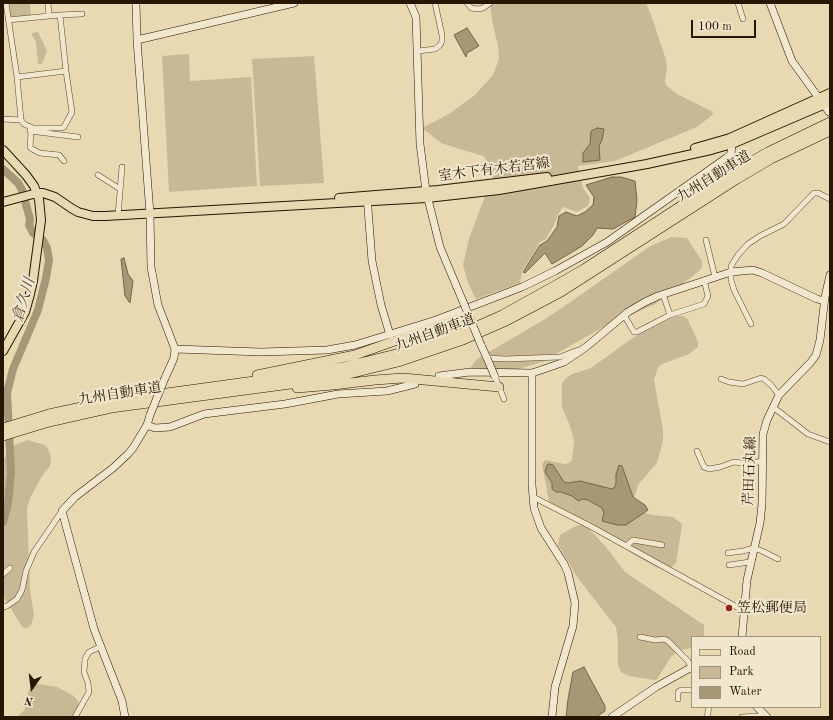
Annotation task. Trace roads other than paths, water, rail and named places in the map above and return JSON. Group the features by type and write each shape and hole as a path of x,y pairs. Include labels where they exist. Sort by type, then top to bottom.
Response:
{"highway":[{"name":"九州自動車道","path":"3,436 49,418 101,402 305,374 343,367 396,354 461,333 502,315 538,296 584,269 733,172 830,122"},
{"name":"九州自動車道","path":"3,428 49,418 111,408 298,383 345,375 398,362 464,340 517,316 561,292 770,159 830,130"},
{"path":"170,392 322,363 355,355 465,316"},
{"path":"187,397 218,396 294,388 333,386 389,378 499,387"}],"main road":[{"name":"室木下有木若宮線","path":"3,202 37,193 55,197 71,208 86,214 118,216 169,214 499,190 647,164 732,144 824,101 830,93"},
{"name":"室木下有木若宮線","path":"426,195 615,165 697,148 730,138 824,101"},
{"path":"3,150 26,175 37,193 39,200 40,232 33,281 25,312 3,351"}],"street":[{"path":"6,3 17,77 21,120 30,129 78,137"},
{"path":"48,3 49,16"},
{"path":"3,607 17,599 22,590 26,571 34,552 62,511 75,497 121,461 133,448 147,425 174,358 175,349 158,305 151,267 150,214 137,40 136,3"},
{"path":"137,40 294,3"},
{"path":"410,3 416,17 420,144 426,195 440,247 464,304 465,316 481,345 504,399"},
{"path":"418,51 435,49 442,41 442,35 434,3"},
{"path":"467,3 471,8 478,9 483,8 490,3"},
{"path":"738,3 743,19"},
{"path":"770,3 792,61 824,101 829,112"},
{"path":"8,20 82,14"},
{"path":"30,129 62,128 72,112 60,15"},
{"path":"17,77 66,71"},
{"path":"3,119 21,120"},
{"path":"30,129 30,147 32,149 40,153 59,155 64,161"},
{"path":"175,349 261,352 327,350 355,345 443,317 522,287 555,271 607,242 726,158 731,154 732,144"},
{"path":"118,216 122,167"},
{"path":"98,175 120,189"},
{"path":"751,324 734,290 731,280 731,266 734,261 748,244 784,224 814,193 830,198"},
{"path":"368,199 372,261 381,305 390,335"},
{"path":"706,240 715,277"},
{"path":"439,376 470,372 532,373 564,362 586,348 624,315 645,302 704,280 731,272 753,270 826,299"},
{"name":"芹田石丸線","path":"742,636 750,562 760,524 762,504 763,434 767,420 779,395 816,355 820,340 830,275"},
{"path":"624,315 634,332 637,332 670,315 704,304 708,296 704,280"},
{"path":"664,294 670,315"},
{"path":"487,358 505,359 560,356 586,348"},
{"path":"532,373 533,498 541,528 564,564 568,573 575,603 573,626 555,687 552,717"},
{"path":"721,379 743,384 761,378 771,385 779,395"},
{"path":"147,425 155,428 170,427 204,414 285,404 332,394 387,391 414,384"},
{"path":"773,407 808,434 830,442"},
{"path":"697,451 704,467 709,469 734,462 750,464 762,461"},
{"path":"533,498 590,526 744,611"},
{"path":"62,511 94,629 122,701 125,717"},
{"path":"626,546 633,540 662,545"},
{"path":"728,553 754,548 778,559"},
{"path":"730,565 750,562"},
{"path":"3,574 10,568"},
{"path":"640,637 668,641 691,666"},
{"path":"75,717 88,692 88,683 84,672 85,659 89,652 100,647"},
{"path":"612,717 656,688 691,668"},
{"path":"678,699 678,692 681,690 691,690"},
{"path":"742,717 765,715"}],"water":[{"path":"467,28 479,46 467,53 466,57 454,35"},
{"path":"597,128 604,129 599,146 600,160 583,162 583,153 590,144 591,131"},
{"path":"612,177 621,177 635,181 637,200 635,217 613,229 597,228 593,235 582,246 552,264 545,253 525,273 523,272 540,245 547,241 557,227 559,216 566,212 577,216 585,212 593,205 594,197 586,185"},
{"path":"124,258 128,274 133,281 130,303 125,296 121,259"},
{"path":"547,465 553,465 564,482 568,483 580,481 612,489 615,487 616,474 619,465 622,466 633,497 645,505 648,510 626,525 617,525 602,521 604,513 602,508 588,500 582,499 579,501 572,496 561,492 556,492 552,489 552,483 545,472"},
{"path":"584,667 605,706 605,711 596,717 566,717 573,672"}],"waterway":[{"name":"倉久川","path":"3,169 18,183 22,190 30,219 29,225 33,233 43,240 47,248 49,260 38,310 13,369 7,393 11,472 8,504 3,522"}],"place":[{"name":"笠松郵便局","path":"729,608"}]}
